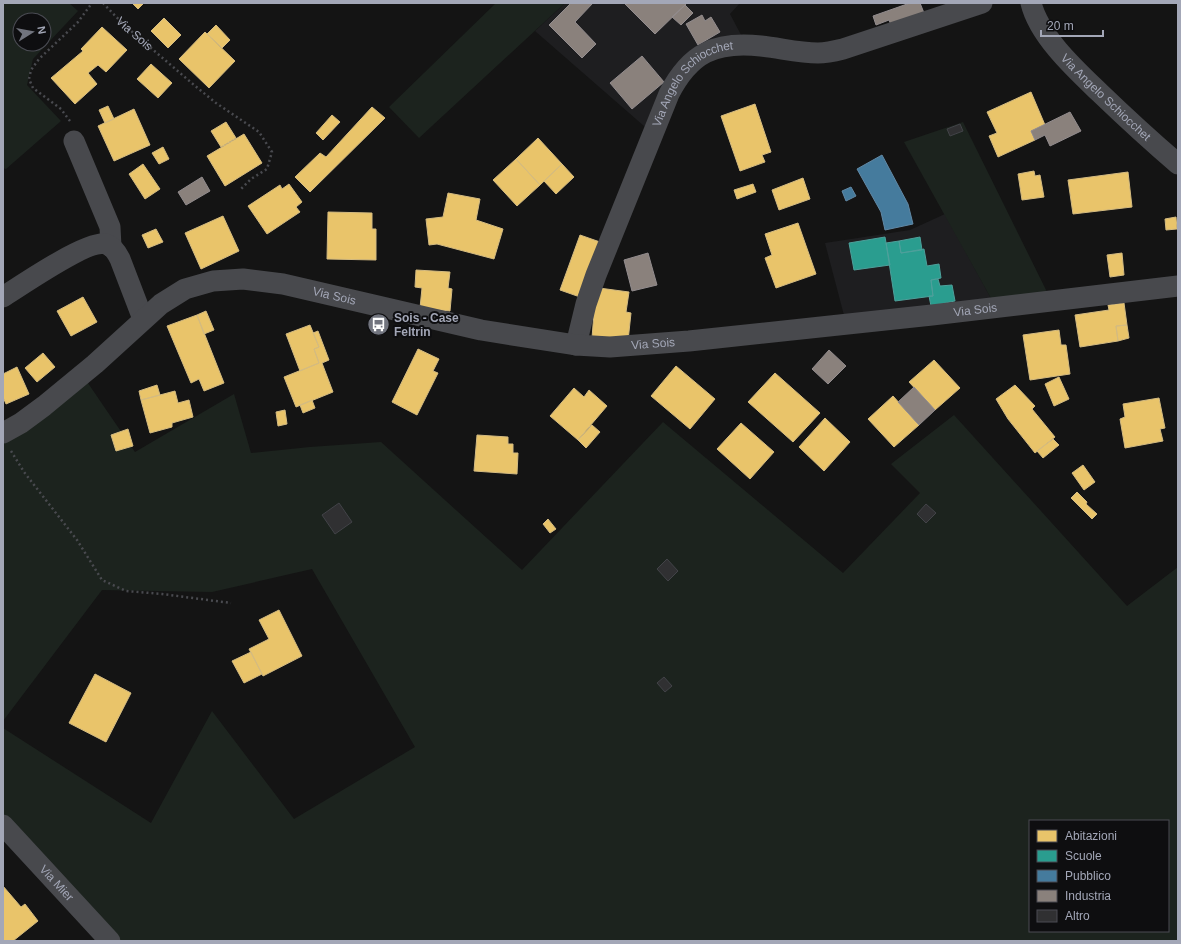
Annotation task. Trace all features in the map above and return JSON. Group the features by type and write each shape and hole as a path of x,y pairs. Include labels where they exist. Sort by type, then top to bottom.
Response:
{"street":[{"name":"Via Angelo Schiocchet","path":"576,345 586,304 596,275 669,94 683,70 692,61 709,50 732,45 761,46 819,53 842,49 982,3"},
{"name":"Via Angelo Schiocchet","path":"1032,3 1033,12 1040,25 1070,64 1140,132 1178,164"},
{"path":"74,141 110,227 111,247"},
{"path":"3,297 54,265 87,247 98,243 106,244 111,247 120,259 143,319"},
{"name":"Via Sois","path":"5,439 21,423 44,406 94,364 161,304 185,289 213,281 243,279 283,284 481,330 595,347 628,347 689,341 932,315 1178,286"},
{"name":"Via Mier","path":"3,824 110,941"}],"path":[{"path":"74,141 74,131 66,115 61,109 33,88 29,79 31,70 39,58 78,22 92,3"},
{"name":"Via Sois","path":"103,3 123,24 194,85 216,103 259,132 272,152 267,169 251,179 240,190"},
{"path":"5,439 24,472 77,540 102,580 126,591 231,603"}],"shaded area":[{"path":"3,3 69,3 78,11 52,39 52,12 12,12 12,52 40,52 33,59 27,85 61,121 6,169 3,168"},
{"path":"496,3 565,3 419,138 389,107"},
{"path":"565,3 740,3 730,14 748,48 705,48 652,133 535,31"},
{"path":"963,122 1049,296 993,302 904,142"},
{"path":"945,214 993,302 845,319 825,243 910,230"},
{"path":"79,370 135,452 234,394 251,453 381,442 522,570 663,422 843,573 920,493 891,464 954,415 1127,606 1178,567 1178,941 104,941 3,831 3,728 151,823 212,711 294,819 415,747 312,569 212,592 102,590 3,721 3,427"}],"building: Abitazioni":[{"path":"132,3 144,3 138,9"},
{"path":"164,18 181,35 168,48 151,31"},
{"path":"216,25 230,40 222,48 207,34"},
{"path":"102,27 127,50 106,72 98,65 88,73 97,84 75,104 51,78 83,51 81,49"},
{"path":"205,32 235,61 209,88 179,59"},
{"path":"151,64 172,83 158,98 137,79"},
{"path":"1031,92 1045,125 1031,131 1035,140 998,157 989,136 997,133 987,112"},
{"path":"755,104 771,152 762,155 765,162 740,171 721,116"},
{"path":"108,106 114,119 105,123 99,110"},
{"path":"372,107 385,118 310,192 295,177 320,153 326,157"},
{"path":"134,109 150,145 114,161 98,126"},
{"path":"332,115 340,122 323,140 316,133"},
{"path":"226,122 236,138 221,147 211,131"},
{"path":"244,134 262,163 225,186 207,156"},
{"path":"538,138 562,164 540,185 516,159"},
{"path":"163,147 169,159 159,164 152,153"},
{"path":"516,159 540,185 517,206 493,180"},
{"path":"143,164 160,189 145,199 129,174"},
{"path":"562,164 574,177 556,194 544,181"},
{"path":"1034,171 1035,176 1040,175 1044,197 1022,200 1018,174"},
{"path":"1128,172 1132,207 1073,214 1068,180"},
{"path":"803,178 810,199 779,210 772,190"},
{"path":"289,184 302,202 296,207 300,212 267,234 248,206 280,185 282,189"},
{"path":"753,184 756,192 737,199 734,190"},
{"path":"448,193 480,199 476,220 503,229 494,259 437,244 429,245 426,219 443,217"},
{"path":"328,212 372,213 372,229 376,229 376,260 327,259"},
{"path":"223,216 239,251 201,269 185,233"},
{"path":"1176,217 1177,229 1166,230 1165,219"},
{"path":"798,223 816,274 776,288 765,258 772,255 765,234"},
{"path":"156,229 163,242 148,248 142,235"},
{"path":"580,235 600,242 580,297 560,290"},
{"path":"1122,253 1124,275 1110,277 1107,255"},
{"path":"416,270 450,272 448,288 452,289 450,311 420,308 422,288 415,287"},
{"path":"599,288 629,292 626,312 631,313 628,341 592,338 595,300"},
{"path":"83,297 97,322 71,336 57,311"},
{"path":"1124,303 1127,325 1116,326 1118,341 1080,347 1075,315 1109,310 1108,305"},
{"path":"206,311 214,330 204,334 197,315"},
{"path":"197,315 224,383 204,391 199,379 191,383 167,326"},
{"path":"310,325 319,347 314,349 319,363 300,371 286,334"},
{"path":"1127,325 1129,338 1118,341 1116,326"},
{"path":"1059,330 1061,345 1066,345 1070,374 1030,380 1023,335"},
{"path":"318,331 329,360 322,363 333,392 296,407 284,377 319,363 314,349 319,347 313,333"},
{"path":"418,349 439,359 433,371 438,373 417,415 392,402"},
{"path":"43,353 55,367 37,382 25,368"},
{"path":"934,360 960,388 935,410 909,382"},
{"path":"676,366 715,399 690,429 651,396"},
{"path":"17,367 29,394 6,404 3,397 3,374"},
{"path":"775,373 820,413 793,442 748,402"},
{"path":"1059,377 1069,399 1054,406 1045,384"},
{"path":"157,385 160,395 141,400 139,391"},
{"path":"1015,385 1035,406 1032,409 1055,437 1035,453 1008,419 996,399"},
{"path":"574,388 584,397 589,390 607,406 578,440 550,416"},
{"path":"175,391 178,403 189,400 193,417 172,423 172,427 150,433 141,400"},
{"path":"893,396 919,425 894,447 868,419"},
{"path":"1159,398 1165,428 1160,429 1163,441 1125,448 1120,419 1125,417 1123,404"},
{"path":"312,400 315,408 303,413 300,405"},
{"path":"285,410 287,424 278,426 276,412"},
{"path":"825,418 850,442 824,471 799,447"},
{"path":"741,423 774,452 750,479 717,449"},
{"path":"592,425 600,432 586,448 578,440"},
{"path":"128,429 133,446 116,451 111,435"},
{"path":"477,435 508,437 508,444 513,444 513,453 518,453 517,474 474,471"},
{"path":"1053,439 1059,445 1043,458 1037,451"},
{"path":"1083,465 1095,482 1084,490 1072,473"},
{"path":"1077,492 1087,502 1086,504 1097,514 1092,519 1071,498"},
{"path":"548,519 556,529 550,533 543,524"},
{"path":"279,610 302,656 263,676 249,649 269,639 259,620"},
{"path":"251,652 262,674 244,683 232,661"},
{"path":"95,674 131,693 106,742 69,723"},
{"path":"3,886 21,907 25,904 38,921 13,941 3,941"}],"building: Scuole":[{"path":"885,237 890,265 854,270 849,243"},
{"path":"920,237 922,250 901,253 899,241"},
{"path":"899,241 901,253 924,249 927,266 939,264 941,278 931,280 933,296 895,301 886,243"},
{"path":"938,279 940,286 952,285 955,301 931,306 929,296 933,296 931,280"}],"building: Pubblico":[{"path":"882,155 908,204 913,224 885,230 881,212 857,169"},
{"path":"851,187 856,196 846,201 842,191"}],"building: Industria":[{"path":"571,3 593,3 575,22 596,44 582,58 549,25"},
{"path":"624,3 687,3 655,34"},
{"path":"910,3 920,3 924,13 891,25 889,20 876,25 873,16"},
{"path":"685,5 693,13 681,25 672,17"},
{"path":"702,15 705,21 711,17 720,32 698,45 686,24"},
{"path":"642,56 664,82 632,109 610,83"},
{"path":"1070,112 1081,131 1050,146 1045,135 1035,140 1031,131"},
{"path":"202,177 210,191 186,205 178,192"},
{"path":"648,253 657,285 632,291 624,260"},
{"path":"829,350 846,366 828,384 812,369"},
{"path":"914,387 935,410 919,425 898,402"}],"building: Altro":[{"path":"960,124 963,131 950,136 947,129"},
{"path":"339,503 352,522 335,534 322,515"},
{"path":"926,504 936,513 926,523 917,514"},
{"path":"667,559 678,571 668,581 657,569"},
{"path":"664,677 672,686 665,692 657,683"}],"place":[{"name":"Sois - Case Feltrin","path":"378,325"}]}
